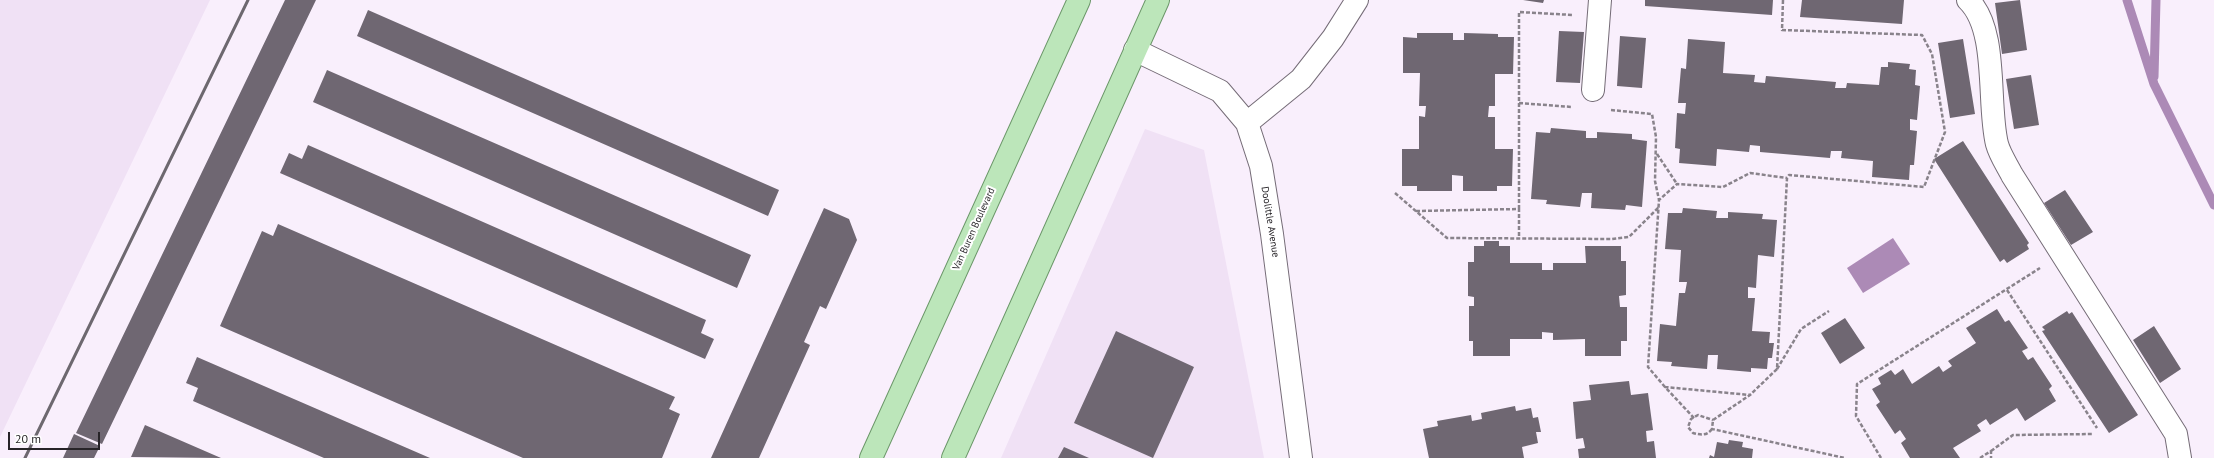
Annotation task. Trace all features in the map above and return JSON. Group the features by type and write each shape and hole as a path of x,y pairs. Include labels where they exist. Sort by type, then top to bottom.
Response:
{"main road":[{"name":"Van Buren Boulevard","path":"871,458 1079,0"},
{"path":"953,458 1158,0"}],"street":[{"path":"1247,123 1301,79 1333,38 1357,0"},
{"path":"1968,0 1974,6 1984,26 1997,145 2012,175 2176,434 2180,458"},
{"path":"1593,90 1600,8"},
{"name":"Doolittle Avenue","path":"1135,50 1220,91 1247,123 1261,166 1272,234 1301,458"}],"path":[{"path":"1659,200 1677,184 1724,187 1750,173 1787,178 1789,175 1924,186 1945,132 1932,54 1922,35 1782,30 1783,0"},
{"path":"1519,238 1519,12 1600,8"},
{"path":"1519,103 1574,107"},
{"path":"1605,110 1652,114 1657,154 1655,181 1659,207 1648,367 1694,418"},
{"path":"1657,154 1677,184"},
{"path":"1777,369 1787,178"},
{"path":"1395,193 1447,238 1612,239 1629,237 1659,207"},
{"path":"1416,211 1519,210"},
{"path":"1882,458 1856,416 1857,384 2007,290 2061,253"},
{"path":"2007,290 2097,428"},
{"path":"1713,420 1750,395 1777,369 1801,329 1829,311"},
{"path":"1665,387 1750,395"},
{"path":"1698,415 1713,420 1712,430 1709,433 1702,435 1693,433 1688,427 1691,419 1698,415"},
{"path":"1712,430 1845,458"},
{"path":"1980,458 2013,435 2092,434"},
{"path":"1991,451 1991,458"}],"shaded area":[{"path":"0,0 210,0 0,437"},
{"path":"1145,129 1204,150 1264,458 1001,458"},
{"path":"1893,238 1910,264 1863,293 1847,268"}],"building":[{"path":"285,0 316,0 102,444 76,433"},
{"path":"1523,0 1544,0 1543,3"},
{"path":"1645,0 1773,0 1772,15 1645,6"},
{"path":"1802,0 1904,0 1902,24 1800,17"},
{"path":"2020,0 2027,50 2002,54 1995,3"},
{"path":"368,10 779,190 768,216 357,36"},
{"path":"1559,31 1584,32 1580,83 1556,82"},
{"path":"1417,33 1453,33 1453,40 1464,40 1464,33 1498,34 1498,37 1514,37 1513,74 1495,74 1495,106 1489,106 1488,117 1495,117 1495,149 1513,149 1512,186 1497,186 1497,191 1463,191 1463,176 1452,175 1452,191 1417,191 1417,186 1402,186 1402,149 1419,149 1419,116 1425,117 1426,106 1419,106 1420,73 1403,73 1403,37 1417,38"},
{"path":"1620,36 1646,38 1642,88 1617,86"},
{"path":"1688,39 1725,42 1723,73 1755,75 1754,82 1765,83 1766,76 1836,82 1835,88 1846,88 1847,83 1879,85 1881,67 1888,67 1888,62 1910,64 1909,69 1916,70 1915,85 1920,86 1917,120 1910,119 1910,130 1917,131 1914,165 1910,165 1909,180 1872,177 1873,161 1841,158 1842,151 1831,151 1830,158 1760,152 1760,146 1750,145 1749,152 1717,149 1716,166 1679,163 1680,149 1675,148 1677,113 1685,114 1686,103 1678,103 1681,68 1686,69"},
{"path":"1963,39 1975,114 1950,118 1938,43"},
{"path":"327,70 751,255 737,288 313,102"},
{"path":"2031,75 2039,125 2014,129 2006,79"},
{"path":"1551,128 1586,131 1586,138 1597,138 1597,132 1632,134 1632,139 1647,141 1642,207 1626,205 1625,210 1591,208 1592,193 1582,193 1580,207 1546,204 1547,200 1531,199 1536,132 1550,133"},
{"path":"1963,141 2029,243 2027,245 2029,249 2007,263 2004,259 2000,262 1934,159"},
{"path":"308,145 706,320 701,333 714,339 705,359 280,173 289,153 302,159"},
{"path":"2065,190 2093,232 2071,245 2044,203"},
{"path":"824,208 849,219 857,240 826,309 820,306 804,342 810,345 759,458 711,458"},
{"path":"1683,208 1717,211 1716,218 1728,218 1728,212 1763,214 1762,219 1777,220 1774,257 1758,255 1756,288 1748,287 1748,298 1755,298 1752,331 1770,332 1769,343 1774,343 1772,358 1768,358 1767,369 1751,368 1751,372 1717,369 1718,355 1708,355 1707,369 1671,366 1672,362 1657,361 1660,324 1676,326 1679,293 1685,293 1687,282 1679,282 1681,250 1665,249 1668,213 1682,213"},
{"path":"278,224 675,397 669,409 680,414 662,458 523,458 220,326 262,231 273,236"},
{"path":"1484,241 1499,241 1499,246 1510,246 1510,263 1542,263 1542,270 1553,270 1553,263 1586,263 1585,246 1621,246 1621,261 1626,261 1626,295 1619,296 1620,307 1627,307 1627,341 1621,341 1621,356 1585,356 1585,339 1553,340 1553,333 1542,332 1542,339 1510,339 1510,356 1473,356 1473,341 1469,341 1469,306 1474,306 1474,297 1468,296 1468,262 1474,262 1474,246 1484,246"},
{"path":"1997,309 2005,322 2009,320 2028,348 2022,351 2028,360 2033,357 2052,386 2049,389 2056,401 2025,421 2017,408 1990,425 1986,419 1977,425 1981,431 1953,448 1960,458 1910,458 1901,443 1906,439 1900,430 1895,434 1876,405 1880,402 1872,389 1881,384 1878,378 1891,370 1895,375 1903,369 1912,384 1939,366 1943,372 1952,366 1948,361 1976,343 1966,328"},
{"path":"2067,311 2069,314 2072,312 2138,415 2109,433 2042,331 2045,330 2042,327"},
{"path":"1845,318 1865,348 1840,364 1821,333"},
{"path":"2154,326 2181,369 2160,383 2133,340"},
{"path":"1116,331 1194,367 1153,458 1074,423"},
{"path":"197,357 430,458 324,458 193,401 198,388 186,383"},
{"path":"1629,381 1631,395 1648,393 1653,430 1646,431 1647,442 1654,441 1656,458 1579,458 1578,449 1585,448 1583,438 1576,439 1573,402 1591,400 1589,385"},
{"path":"1515,406 1516,411 1531,408 1533,418 1538,417 1541,432 1536,432 1538,443 1522,447 1524,458 1429,458 1423,429 1438,426 1437,421 1471,415 1472,421 1482,419 1481,413"},
{"path":"145,425 221,458 131,457"},
{"path":"74,434 100,446 94,458 63,458"},
{"path":"1729,440 1743,442 1742,447 1753,449 1752,458 1709,458 1710,455 1714,457 1717,442 1728,444"},
{"path":"1064,447 1089,458 1058,458"}],"waterway":[{"path":"2127,0 2154,84 2214,205"},
{"path":"2154,77 2156,0"}],"railway":[{"path":"25,458 248,0"}]}
